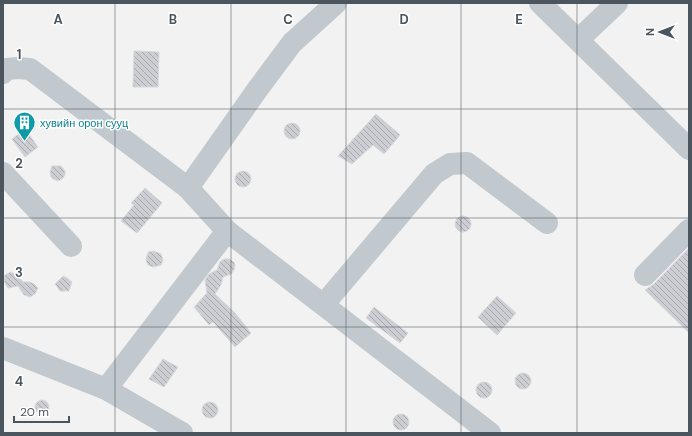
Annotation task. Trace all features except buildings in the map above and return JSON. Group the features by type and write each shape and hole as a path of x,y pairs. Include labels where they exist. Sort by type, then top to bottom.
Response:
{"lane":[{"path":"188,188 292,43 336,3"},
{"path":"540,3 689,149"},
{"path":"578,40 617,3"},
{"path":"3,74 6,69 30,68 188,188 227,231 490,433"},
{"path":"324,304 434,174 450,164 467,163 547,223"},
{"path":"3,173 71,246"},
{"path":"645,275 689,230"},
{"path":"106,389 227,231"},
{"path":"3,348 106,389 182,433"}],"place":[{"name":"хувийн орон сууц","path":"25,142"}]}
